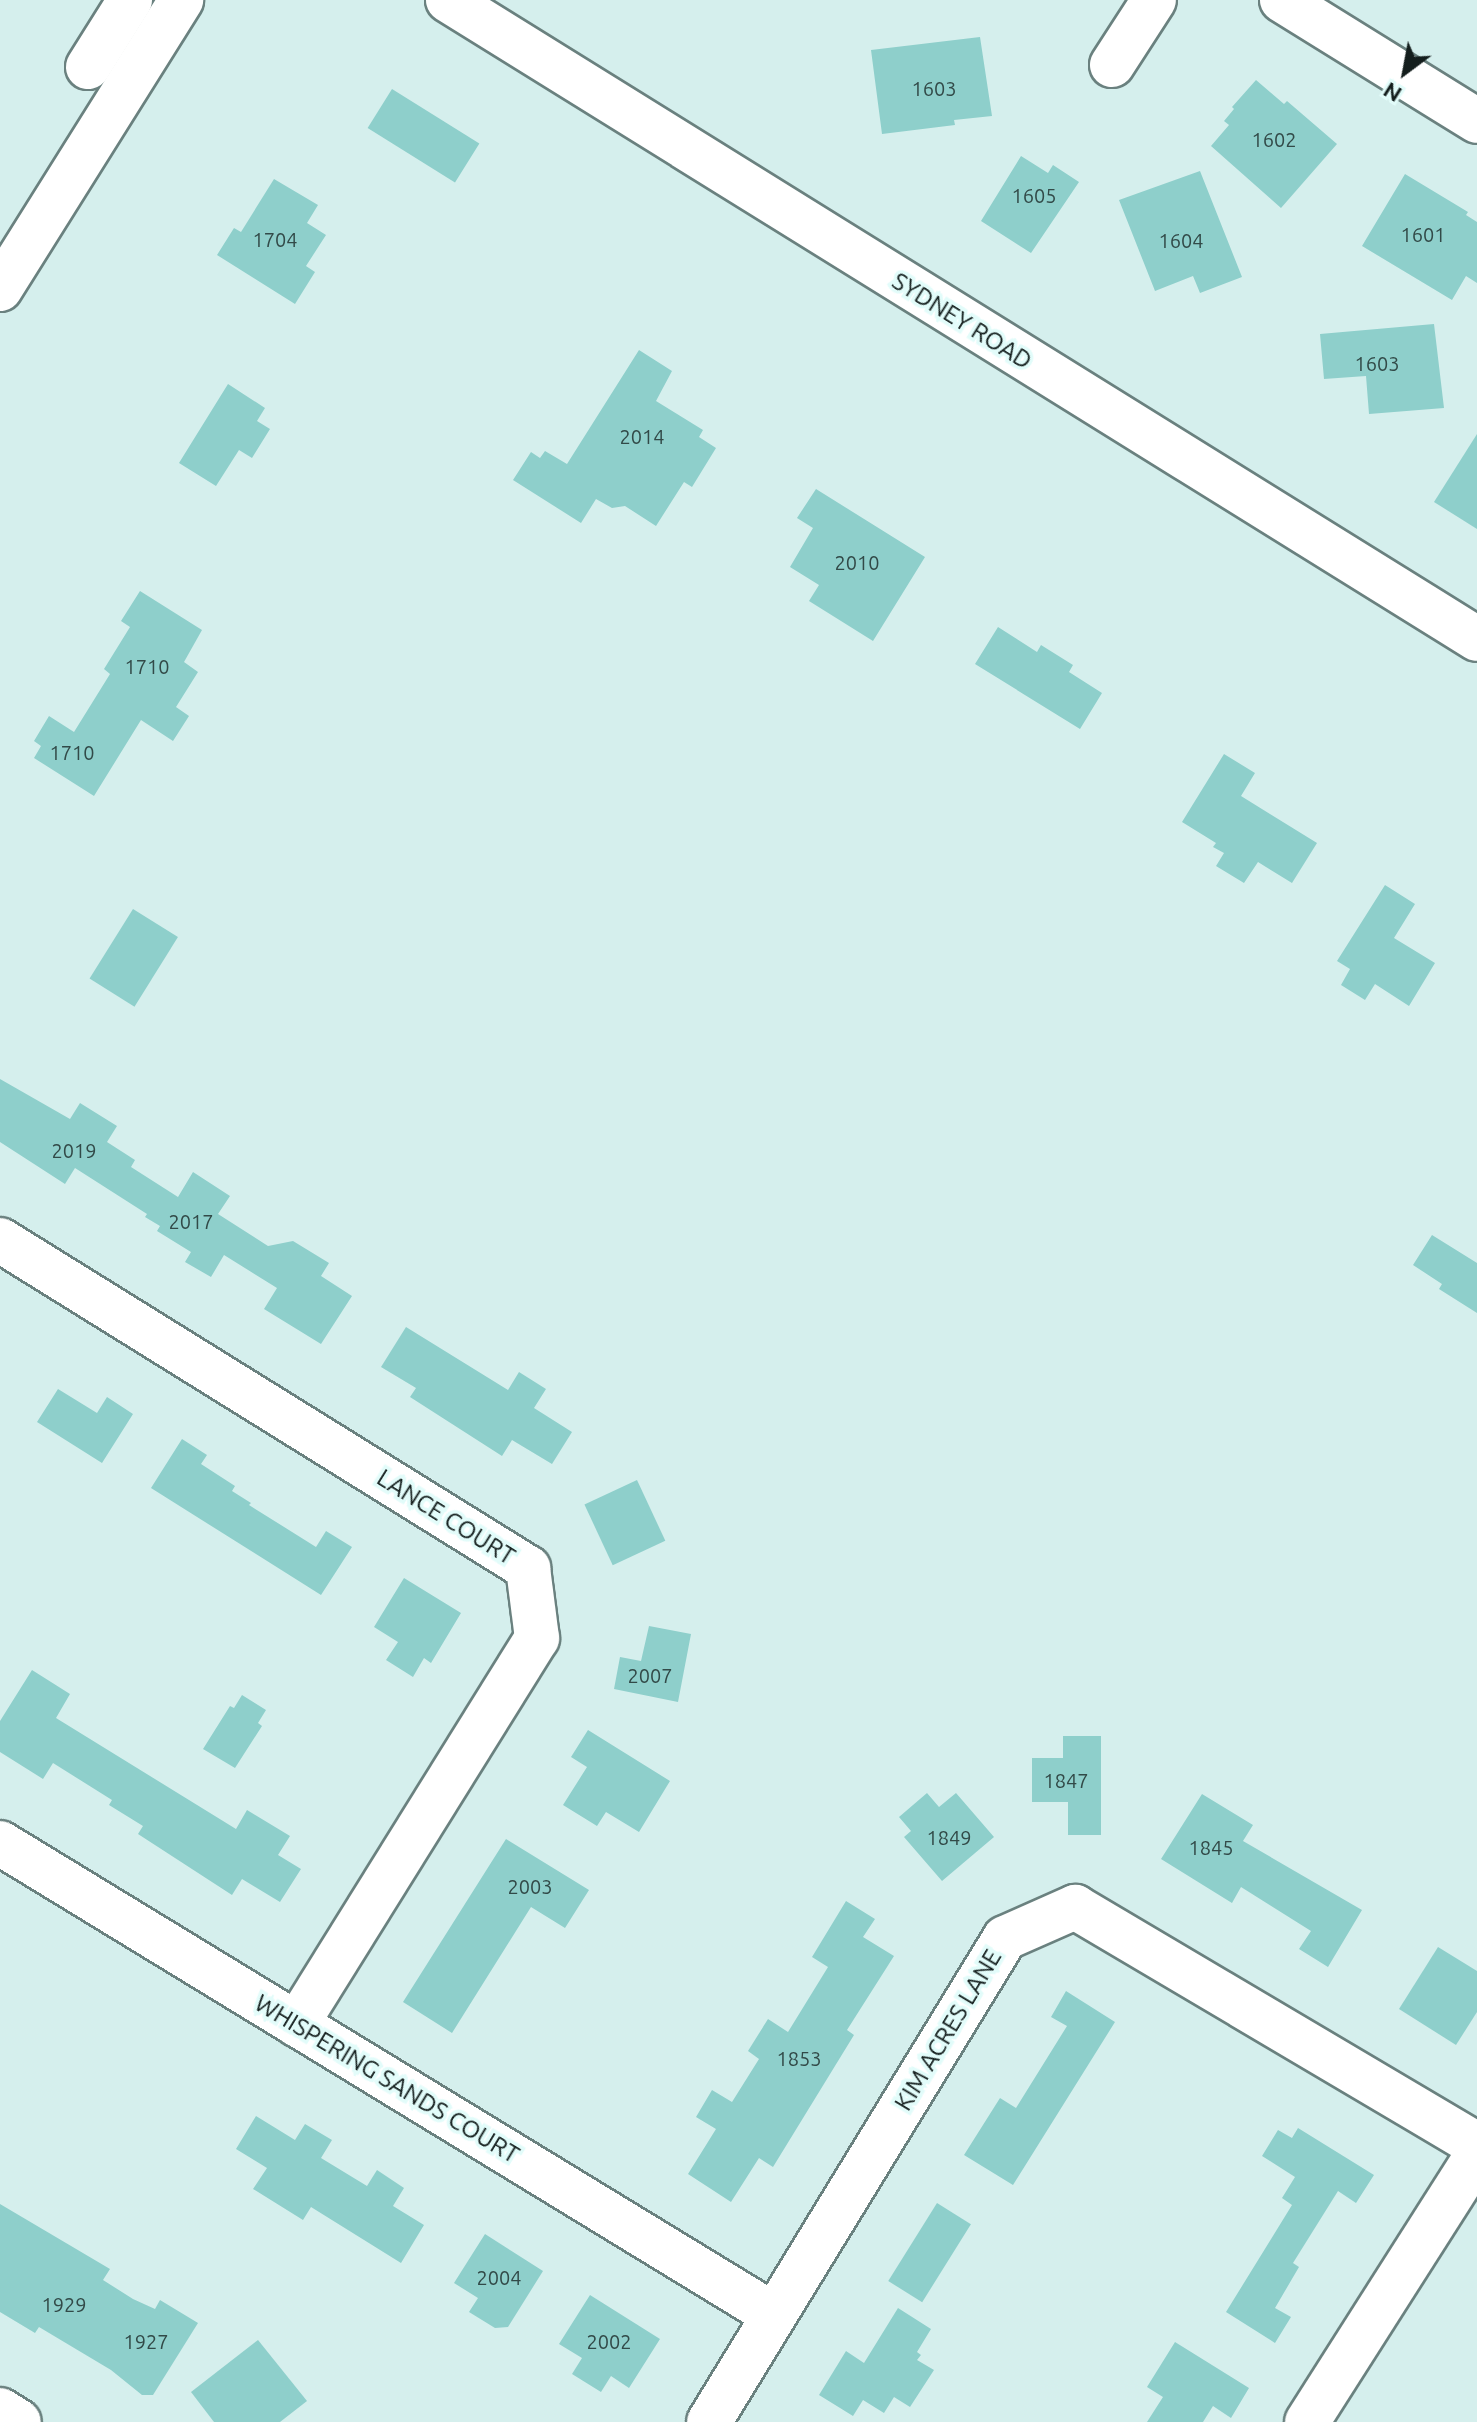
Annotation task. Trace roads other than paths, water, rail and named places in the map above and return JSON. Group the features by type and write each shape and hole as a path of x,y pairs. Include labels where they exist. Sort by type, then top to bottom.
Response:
{"street":[{"path":"88,67 130,0"},
{"name":"SYDNEY ROAD","path":"448,0 1477,639"},
{"path":"1112,65 1154,0"},
{"path":"1282,0 1477,121"},
{"path":"0,289 176,2"},
{"name":"LANCE COURT","path":"0,1240 528,1568 537,1638 297,2024"},
{"name":"WHISPERING SANDS COURT","path":"0,1843 774,2315"},
{"name":"KIM ACRES LANE","path":"709,2422 1005,1938 1075,1907 1477,2145"},
{"path":"1307,2422 1477,2155"},
{"path":"0,2410 19,2422"}]}
